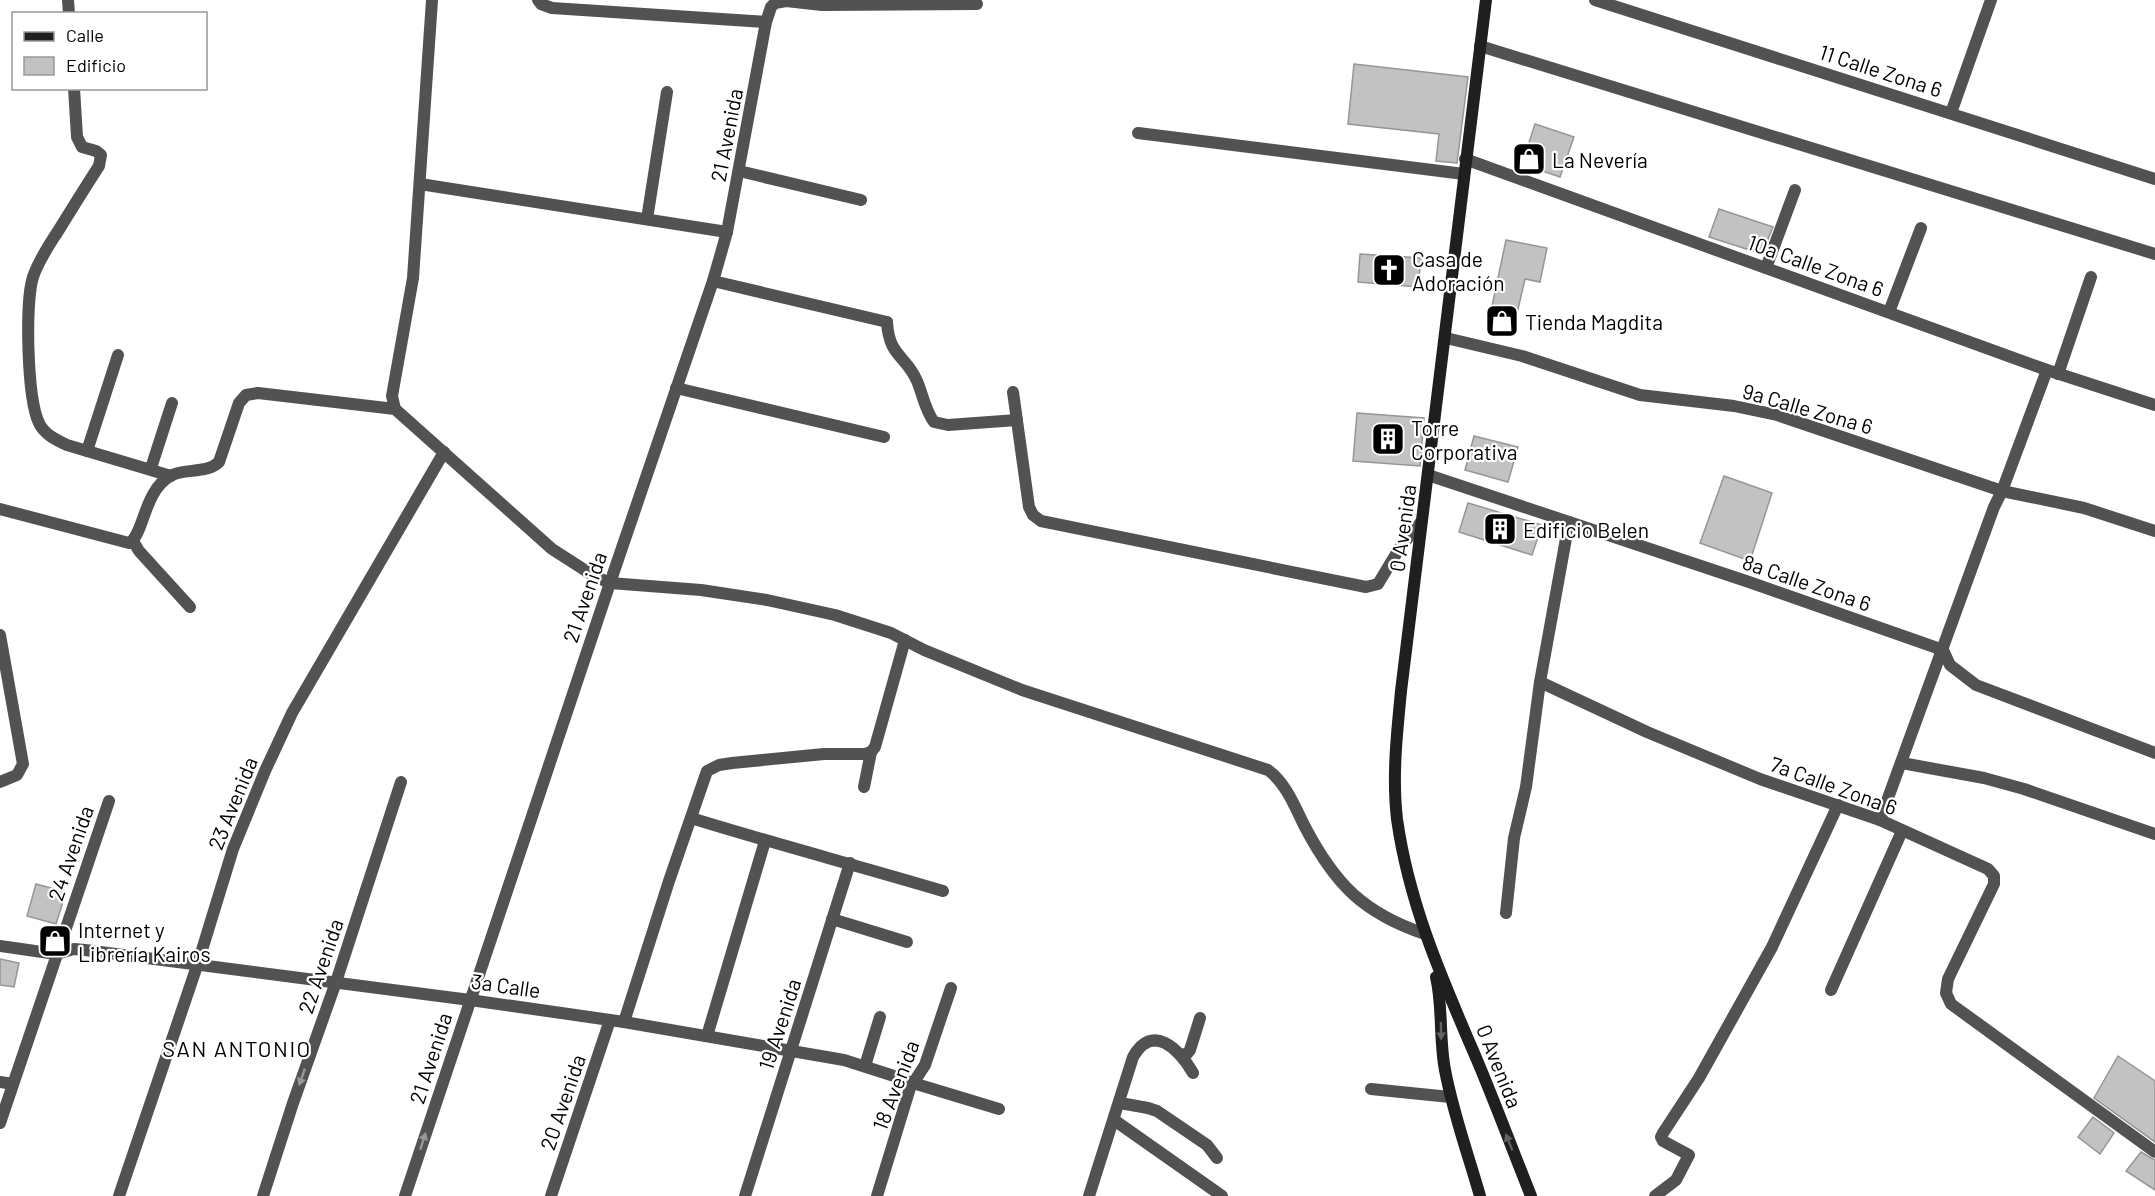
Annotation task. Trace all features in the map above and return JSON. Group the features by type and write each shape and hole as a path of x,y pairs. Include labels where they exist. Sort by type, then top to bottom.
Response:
{"street":[{"path":"395,409 392,396 413,278 432,0"},
{"path":"538,0 541,4 552,8 766,22"},
{"name":"21 Avenida","path":"405,1196 609,583 713,281 727,232 766,22 771,7 775,3 786,0 800,1"},
{"name":"0 Avenida","path":"1480,1196 1450,1097 1441,1043 1438,984 1405,863 1395,791 1396,745 1421,522 1446,338 1465,159 1486,0"},
{"name":"11 Calle Zona 6","path":"1595,0 2155,179"},
{"path":"1951,113 1991,0"},
{"path":"800,1 822,5 977,4"},
{"path":"1480,46 2155,254"},
{"path":"74,90 77,137 82,147 99,152 100,162 45,251 34,275 29,298 28,345 31,379 39,422 55,440 171,476"},
{"path":"647,219 667,92"},
{"path":"1138,133 1464,174"},
{"name":"10a Calle Zona 6","path":"1465,159 2053,372 2155,405"},
{"path":"739,171 861,200"},
{"path":"420,184 727,232"},
{"path":"1766,268 1795,190"},
{"path":"1889,312 1921,228"},
{"path":"1880,820 1994,507 2053,372 2091,277"},
{"path":"713,281 887,322 892,347 912,372 934,422 948,425 1017,420"},
{"name":"9a Calle Zona 6","path":"1446,338 1522,356 1640,395 1734,406 1777,415 2002,492 2084,508 2155,531"},
{"path":"87,451 118,355"},
{"path":"676,388 884,437"},
{"path":"1013,392 1029,507 1033,515 1041,521 1366,587 1378,584 1399,549 1421,522"},
{"path":"0,509 123,543 133,541 152,495 171,476 216,465 242,398 252,393 395,409 552,549 609,583 700,590 767,600 835,615 891,633 1022,690 1268,770 1287,791 1316,847 1357,900 1380,916 1425,934"},
{"path":"151,468 172,403"},
{"name":"23 Avenida","path":"119,1196 242,827 265,771 288,722 444,452"},
{"name":"8a Calle Zona 6","path":"1428,475 1749,582 1943,650"},
{"path":"1506,913 1514,838 1526,787 1540,682 1569,522"},
{"path":"133,541 139,551 190,607"},
{"path":"0,634 22,758 21,769 17,775 0,782"},
{"path":"864,787 871,752 905,640"},
{"path":"1943,650 1950,664 1976,685 2155,753"},
{"name":"7a Calle Zona 6","path":"1540,682 1647,732 1760,779 1880,820 1988,869 1994,876 1994,884 1948,979 1946,993 1951,1004 2155,1152"},
{"path":"624,1022 703,777 711,768 732,763 812,755 871,752"},
{"path":"1902,763 2004,783 2155,834"},
{"name":"22 Avenida","path":"263,1196 401,782"},
{"name":"24 Avenida","path":"0,1123 109,801"},
{"path":"1655,1196 1680,1174 1689,1155 1663,1141 1661,1137 1699,1078 1772,947 1838,806"},
{"path":"691,818 943,891"},
{"path":"1831,990 1902,831"},
{"path":"707,1036 765,841"},
{"name":"19 Avenida","path":"745,1196 850,863"},
{"path":"832,919 907,942"},
{"name":"3a Calle","path":"0,946 56,954 75,949 198,963 624,1022 844,1060 999,1109"},
{"name":"0 Avenida","path":"1430,952 1531,1196"},
{"name":"18 Avenida","path":"877,1196 910,1088 925,1065 951,988"},
{"path":"865,1066 880,1017"},
{"path":"1179,1054 1186,1055 1190,1050 1200,1018"},
{"name":"20 Avenida","path":"551,1196 610,1020"},
{"path":"1089,1196 1133,1057 1142,1043 1148,1040 1158,1040 1179,1054 1192,1073"},
{"path":"0,1082 13,1084"},
{"path":"1371,1089 1450,1097"},
{"path":"1119,1103 1148,1107 1157,1111 1208,1145 1217,1158"},
{"path":"1114,1120 1222,1196"}],"building":[{"path":"1354,64 1468,77 1457,163 1436,161 1439,134 1348,124"},
{"path":"1535,124 1574,137 1560,177 1522,164"},
{"path":"1719,209 1773,227 1762,254 1709,237"},
{"path":"1506,240 1547,248 1540,282 1525,279 1512,335 1487,330"},
{"name":"Casa de Adoración","path":"1360,254 1421,258 1418,287 1358,282"},
{"name":"Torre Corporativa","path":"1357,413 1424,418 1420,466 1353,461"},
{"path":"1474,436 1518,447 1508,482 1465,470"},
{"path":"1724,476 1772,493 1750,561 1700,543"},
{"name":"Edificio Belen","path":"1468,503 1542,525 1532,555 1459,532"},
{"path":"36,884 66,892 56,924 27,916"},
{"path":"0,959 19,963 14,987 0,985"},
{"path":"2118,1056 2155,1081 2155,1142 2094,1098"},
{"path":"2093,1117 2114,1133 2100,1154 2078,1137"},
{"path":"2141,1152 2155,1160 2155,1190 2126,1171"}],"place":[{"name":"La Nevería","path":"1529,159"},
{"name":"Casa de Adoración","path":"1389,270"},
{"name":"Tienda Magdita","path":"1502,321"},
{"name":"Torre Corporativa","path":"1388,439"},
{"name":"Edificio Belen","path":"1500,529"},
{"name":"Internet y Librería Kairos","path":"55,941"}],"district":[{"name":"SAN ANTONIO","path":"237,1048"}]}
